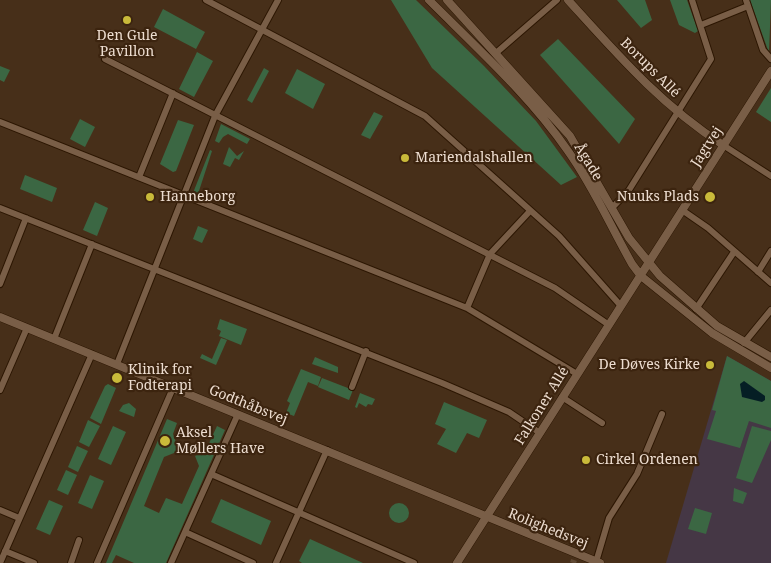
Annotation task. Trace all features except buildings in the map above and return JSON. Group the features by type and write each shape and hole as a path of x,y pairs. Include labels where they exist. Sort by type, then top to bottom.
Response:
{"street":[{"path":"206,0 425,116 574,250 620,306"},
{"path":"117,364 216,116 278,0"},
{"name":"Ågade","path":"429,0 477,48 562,142 641,276 712,333 771,368"},
{"name":"Ågade","path":"447,0 570,136 629,238 648,263 696,309 717,326 771,357"},
{"path":"496,53 557,0"},
{"name":"Borups Allé","path":"568,0 641,81 678,114 723,145"},
{"path":"612,208 629,190 711,59 692,0"},
{"path":"701,25 747,3 763,50 771,59"},
{"path":"105,59 555,288 609,325"},
{"name":"Jagtvej","path":"648,263 771,71"},
{"path":"138,177 173,93"},
{"path":"0,122 467,308 577,374"},
{"path":"723,145 771,176"},
{"path":"0,208 256,311 366,351 508,412 540,433"},
{"path":"467,308 490,254 530,210"},
{"path":"682,210 708,228 771,283"},
{"path":"0,284 26,218"},
{"path":"54,339 92,244"},
{"path":"758,272 771,251"},
{"path":"696,309 734,252"},
{"name":"Falkoner Allé","path":"457,563 648,263"},
{"path":"744,343 771,310"},
{"name":"Godthåbsvej","path":"0,317 327,450 486,518"},
{"path":"0,390 27,328"},
{"path":"352,388 366,351"},
{"path":"0,563 92,354"},
{"path":"97,563 173,388"},
{"path":"562,397 602,423"},
{"path":"171,563 238,414"},
{"path":"598,562 609,518 637,474 662,414"},
{"path":"276,563 327,450"},
{"path":"211,474 414,563"},
{"path":"0,510 19,518"},
{"name":"Rolighedsvej","path":"486,518 575,557 598,562"},
{"path":"185,532 253,563"},
{"path":"71,563 79,540"},
{"path":"5,551 34,563"}],"shaded area":[{"path":"727,356 771,381 771,563 666,563"}],"green space":[{"path":"391,0 416,0 484,66 536,121 577,177 561,185 432,68"},
{"path":"617,0 645,0 652,20 641,28"},
{"path":"670,0 687,0 698,31 695,33 679,25"},
{"path":"750,0 771,0 769,53"},
{"path":"163,9 205,32 196,49 154,27"},
{"path":"558,39 635,119 619,144 540,55"},
{"path":"197,52 213,61 194,97 179,89"},
{"path":"0,66 10,70 4,82 0,80"},
{"path":"264,68 269,71 252,103 247,100"},
{"path":"297,69 325,84 313,109 285,93"},
{"path":"771,88 771,122 756,112"},
{"path":"374,112 383,116 370,139 361,135"},
{"path":"80,119 95,127 85,147 70,139"},
{"path":"178,120 194,125 176,171 173,172 160,164"},
{"path":"221,124 250,139 247,144 228,134 219,143 215,141"},
{"path":"229,147 237,156 244,151 239,160 235,158 230,167 223,164"},
{"path":"210,150 212,151 198,194 193,193"},
{"path":"25,175 57,188 52,202 20,189"},
{"path":"95,202 108,208 97,236 83,230"},
{"path":"198,226 208,230 202,243 193,239"},
{"path":"220,319 247,329 241,345 219,336 221,331 217,329"},
{"path":"221,338 227,340 216,365 200,358 202,354 212,359"},
{"path":"727,356 771,381 771,428 749,421 740,448 707,439 716,411 712,410"},
{"path":"315,357 338,367 338,373 312,364"},
{"path":"301,369 321,377 318,386 308,382 294,416 286,413 290,403 287,401"},
{"path":"322,378 353,390 349,400 318,387"},
{"path":"108,384 116,388 101,424 90,418 105,386"},
{"path":"360,393 375,399 372,405 368,404 366,407 359,403 357,408 355,407"},
{"path":"444,402 487,420 479,438 467,433 456,453 437,444 446,429 435,424"},
{"path":"129,403 136,409 134,417 119,411 123,405"},
{"name":"Aksel Møllers Have","path":"167,419 177,423 173,434 179,451 164,457 144,506 159,513 166,498 182,504 199,466 195,456 205,452 217,426 225,430 166,563 134,563 116,555 112,563 106,563"},
{"path":"88,420 100,426 89,447 79,442"},
{"path":"113,426 126,432 111,465 98,459"},
{"path":"752,426 771,431 771,440 752,483 736,478"},
{"path":"77,446 88,451 78,472 68,467"},
{"path":"66,470 77,475 68,495 57,490"},
{"path":"90,475 104,481 92,509 78,503"},
{"path":"734,488 747,493 743,504 733,501"},
{"path":"221,499 271,521 261,545 211,522"},
{"path":"49,500 63,506 50,535 36,529"},
{"path":"399,503 406,506 409,513 406,520 399,523 392,520 389,513 392,506"},
{"path":"695,508 712,513 706,534 688,529"},
{"path":"310,539 363,563 302,563 299,561"}],"water":[{"path":"744,381 765,396 765,400 762,402 742,397 740,384"}],"place":[{"name":"Den Gule Pavillon","path":"127,20"},
{"name":"Mariendalshallen","path":"405,158"},
{"name":"Hanneborg","path":"150,197"},
{"name":"Nuuks Plads","path":"710,197"},
{"name":"De Døves Kirke","path":"710,365"},
{"name":"Klinik for Fodterapi","path":"117,378"},
{"name":"Aksel Møllers Have","path":"165,441"},
{"name":"Cirkel Ordenen","path":"586,460"}]}
